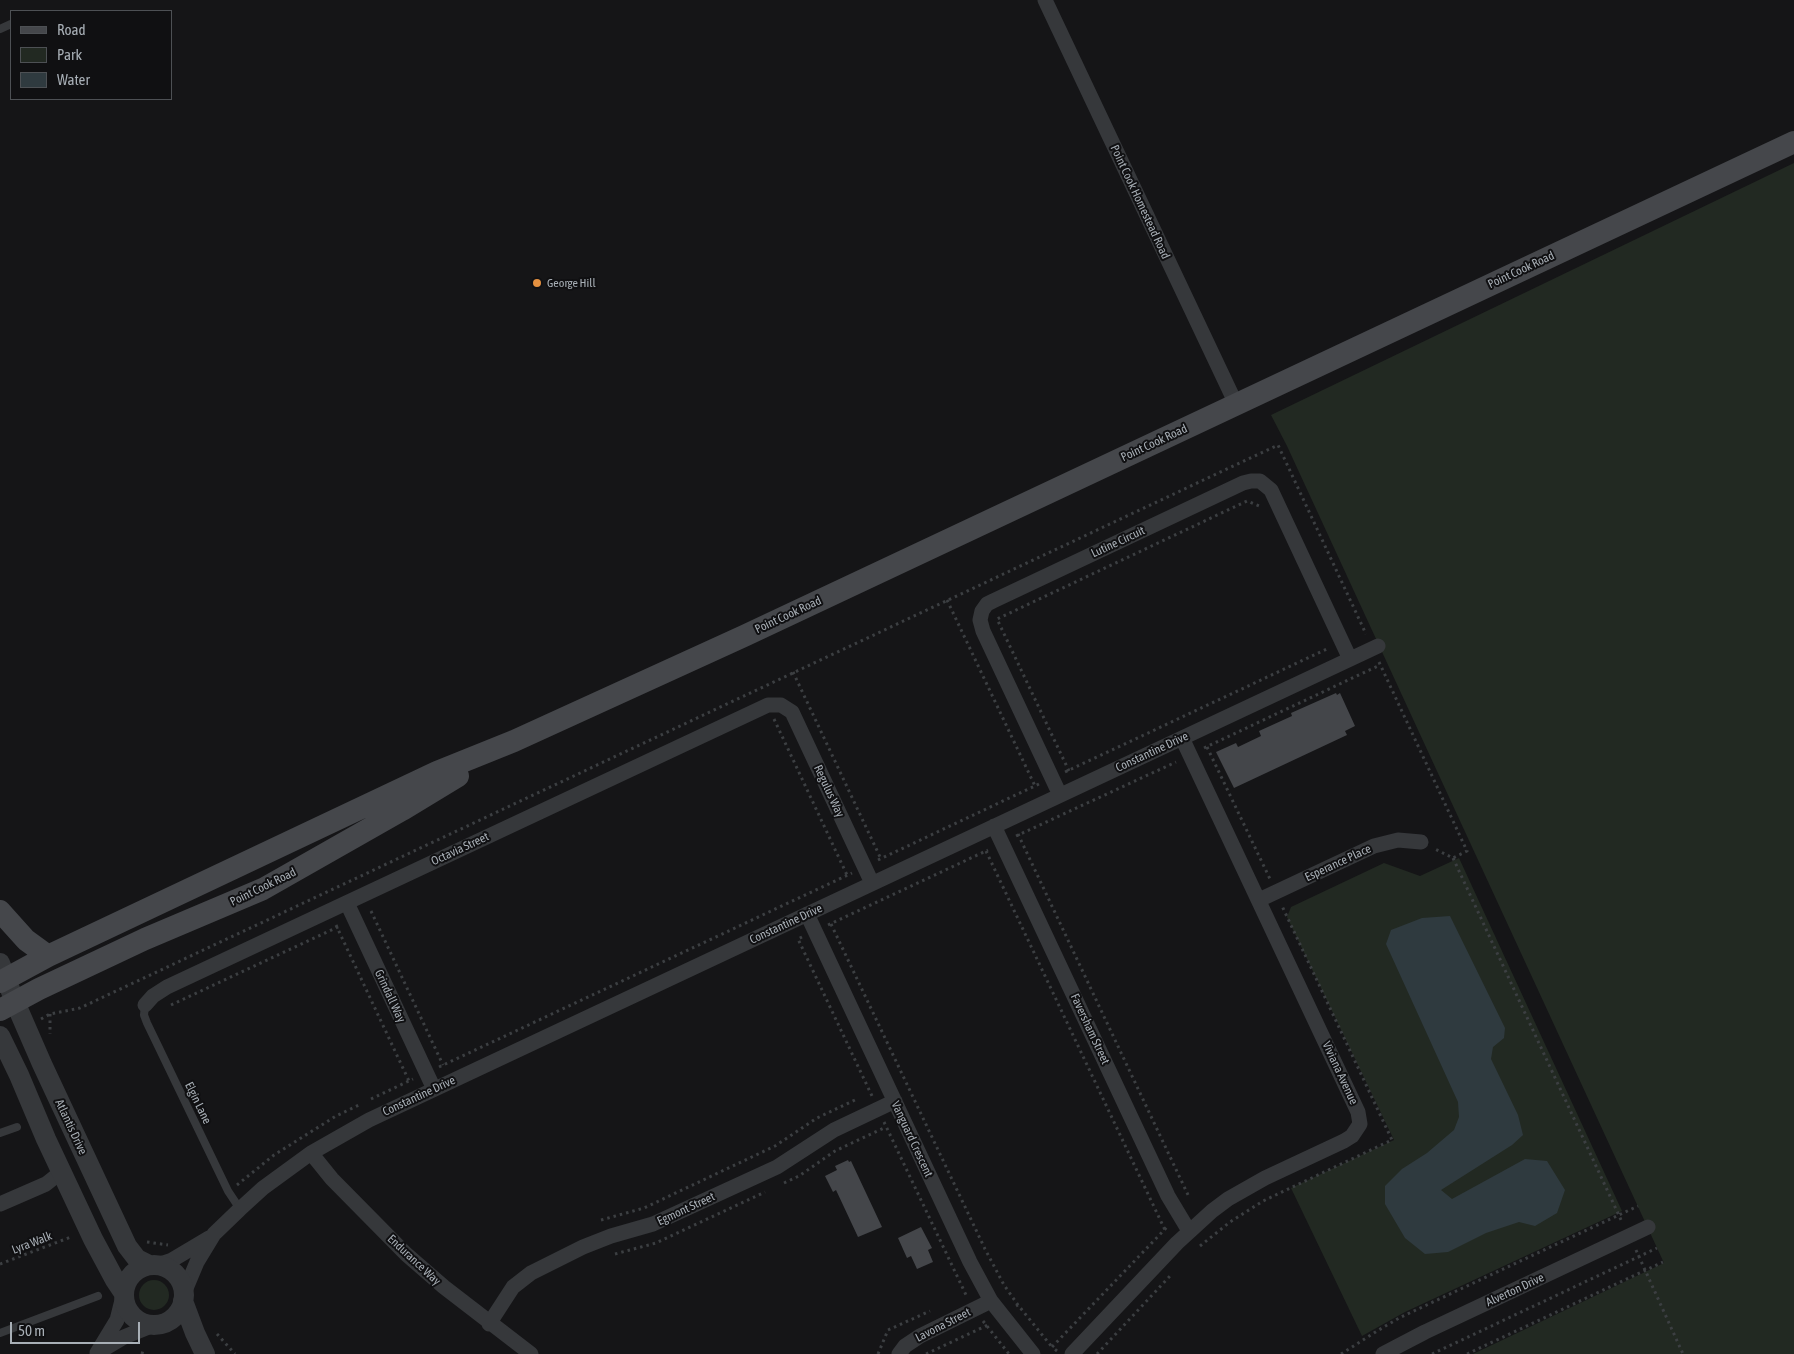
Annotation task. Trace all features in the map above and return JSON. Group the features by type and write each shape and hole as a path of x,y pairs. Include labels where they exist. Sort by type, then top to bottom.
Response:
{"main road":[{"name":"Point Cook Road","path":"2,975 48,956 437,772 514,741 744,636 1794,142"},
{"name":"Point Cook Road","path":"7,1006 145,939 262,889 402,810 514,741"},
{"path":"0,911 26,940 48,956"}],"street":[{"name":"Point Cook Homestead Road","path":"1045,0 1236,404"},
{"name":"Lutine Circuit","path":"1060,795 983,631 980,620 982,610 990,602 1247,481 1260,481 1268,486 1350,659"},
{"name":"Constantine Drive","path":"153,1265 180,1256 214,1234 263,1188 311,1153 369,1120 1375,647"},
{"name":"Regulus Way","path":"774,705 789,709 794,718 872,883"},
{"name":"Octavia Street","path":"145,1005 153,996 167,987 774,705"},
{"name":"Viviana Avenue","path":"1072,1354 1189,1231 1220,1205 1245,1189 1344,1141 1352,1136 1360,1124 1358,1112 1182,738"},
{"name":"Faversham Street","path":"994,826 1168,1196 1189,1231"},
{"name":"Esperance Place","path":"1259,900 1374,846 1398,840 1422,842"},
{"name":"Grindall Way","path":"347,903 434,1089"},
{"name":"Vanguard Crescent","path":"807,914 970,1262 991,1301 1033,1354"},
{"name":"Atlantis Drive","path":"2,975 7,1006 26,1027 127,1246 137,1258 153,1265"},
{"path":"0,1036 20,1075 61,1172 123,1294 129,1312 142,1324 154,1325 178,1334 204,1354"},
{"name":"Egmont Street","path":"489,1324 513,1287 531,1272 593,1243 653,1224 776,1167 834,1130 895,1101"},
{"name":"Endurance Way","path":"311,1153 338,1186 406,1254 444,1288 531,1354"},
{"path":"0,1204 46,1184 61,1172"},
{"name":"Alverton Drive","path":"1383,1354 1425,1332 1648,1227"},
{"name":"Constantine Drive","path":"184,1297 197,1262 214,1234"},
{"path":"97,1354 117,1320 126,1282 131,1274 139,1268 153,1265 172,1271 182,1284 195,1333 204,1354"},
{"path":"97,1354 124,1337 154,1325 166,1323 174,1318 180,1310 184,1297"},
{"name":"Lavona Street","path":"899,1354 905,1346 920,1336 991,1301"}],"lane":[{"name":"Elgin Lane","path":"145,1005 144,1015 146,1023 228,1192 240,1208"},
{"path":"0,1133 17,1126"},
{"path":"0,1333 98,1296"}],"path":[{"path":"26,1027 50,1014 80,1008 1278,444 1375,647 1380,665 1467,851 1453,858"},
{"path":"1069,770 997,619 1247,501 1259,506 1263,514"},
{"path":"947,600 1035,786"},
{"path":"1322,642 1326,650"},
{"path":"798,939 1380,665"},
{"path":"794,672 881,859"},
{"path":"759,688 774,705 847,875"},
{"path":"1196,1250 1230,1222 1263,1200 1392,1140 1207,747"},
{"path":"1422,842 1453,858 1683,1354"},
{"path":"322,894 409,1081"},
{"path":"371,911 443,1065"},
{"path":"831,923 981,1242 995,1269 1018,1305"},
{"path":"50,1014 50,1038"},
{"path":"601,1220 644,1208 775,1146 817,1118 861,1097"},
{"path":"1341,1354 1376,1331 1401,1318 1638,1206"},
{"name":"Lyra Walk","path":"0,1264 71,1237"},
{"path":"142,1239 169,1245 180,1256"},
{"path":"1432,1354 1658,1248"},
{"path":"1467,1354 1664,1262"},
{"path":"1097,1354 1177,1269"}],"green space":[{"path":"1794,163 1794,1354 1473,1354 1664,1263 1271,415"},
{"path":"1459,858 1622,1211 1405,1312 1362,1336 1291,1188 1394,1140 1287,917 1291,907 1384,863 1420,876"},
{"path":"154,1280 165,1284 169,1295 165,1306 154,1310 143,1306 139,1295 143,1284"}],"water":[{"path":"1450,916 1505,1028 1504,1038 1493,1047 1491,1059 1518,1115 1523,1135 1512,1145 1441,1190 1452,1199 1525,1159 1547,1161 1565,1190 1557,1213 1535,1226 1519,1222 1486,1233 1448,1252 1425,1254 1405,1238 1385,1204 1385,1186 1402,1169 1427,1153 1454,1130 1459,1117 1458,1102 1386,944 1391,930 1422,918"}],"building":[{"path":"1336,693 1337,695 1340,693 1355,726 1345,731 1347,735 1234,788 1216,752 1236,743 1238,747 1261,736 1259,731 1292,716 1291,713"},
{"path":"848,1160 849,1162 851,1161 882,1227 858,1237 836,1190 833,1192 825,1176 837,1170 835,1166"},
{"path":"921,1227 932,1248 928,1250 933,1262 917,1269 911,1256 907,1258 898,1238"}],"place":[{"name":"George Hill","path":"537,283"}]}
